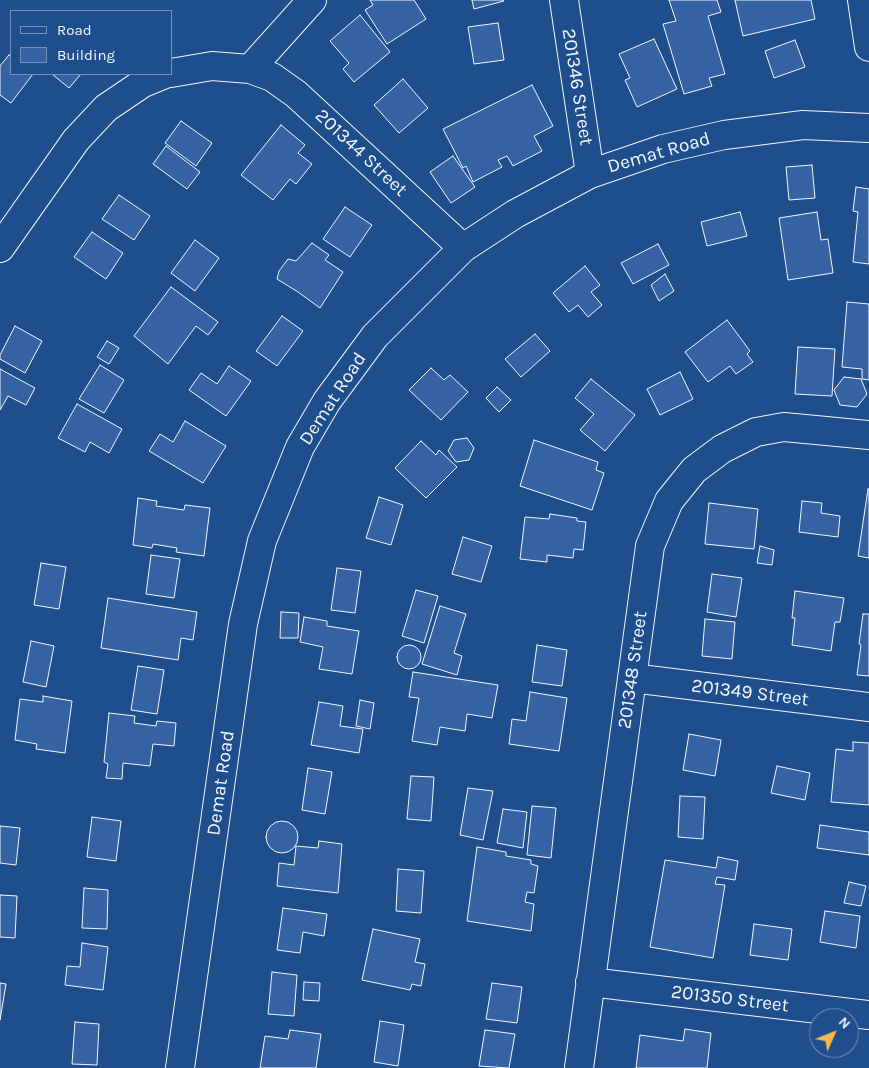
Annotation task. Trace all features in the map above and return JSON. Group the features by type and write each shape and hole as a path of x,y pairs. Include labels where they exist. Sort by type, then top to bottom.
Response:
{"street":[{"path":"250,69 312,0"},
{"name":"201346 Street","path":"564,0 590,174"},
{"path":"862,0 869,47"},
{"name":"201344 Street","path":"172,73 212,66 250,69 272,77 296,94 464,248"},
{"path":"0,248 76,140 106,108 143,83 163,75"},
{"name":"Demat Road","path":"180,1068 243,624 262,541 300,447 327,401 375,336 464,248 515,214 590,174 663,149 724,135 803,125 869,128"},
{"name":"201348 Street","path":"578,1068 650,546 669,501 694,470 722,449 756,432 784,427 869,435"},
{"name":"201349 Street","path":"632,678 869,707"},
{"name":"201350 Street","path":"590,982 869,1016"}],"building":[{"path":"370,0 414,0 426,19 387,44 365,10 373,5"},
{"path":"472,0 503,0 504,1 474,9"},
{"path":"669,0 717,0 721,12 708,16 725,74 709,78 712,86 684,94 663,24 676,21"},
{"path":"735,0 811,0 815,19 743,36"},
{"path":"360,15 390,52 354,82 343,69 349,63 330,41"},
{"path":"498,23 504,60 474,64 468,27"},
{"path":"654,39 677,89 637,107 625,80 630,78 619,54"},
{"path":"795,40 805,67 774,78 765,51"},
{"path":"9,55 10,75 32,75 11,103 0,95 0,66"},
{"path":"53,75 80,75 69,88"},
{"path":"403,79 428,108 399,133 374,105"},
{"path":"532,85 553,126 534,136 542,151 513,166 507,156 498,160 502,167 473,182 466,166 463,168 443,129"},
{"path":"181,121 212,143 196,166 165,143"},
{"path":"281,125 305,145 298,153 312,164 296,184 290,179 273,200 241,175"},
{"path":"166,146 200,172 187,189 153,164"},
{"path":"453,156 475,187 451,203 430,172"},
{"path":"812,165 815,198 789,200 786,167"},
{"path":"856,187 869,189 869,264 853,262 858,212 853,211"},
{"path":"119,195 150,216 134,240 102,219"},
{"path":"345,207 372,225 350,257 323,239"},
{"path":"740,212 747,236 707,246 701,222"},
{"path":"817,212 821,240 828,239 833,273 788,280 779,218"},
{"path":"92,232 123,253 106,279 74,257"},
{"path":"195,240 219,258 195,291 171,273"},
{"path":"312,243 329,255 325,260 343,272 320,308 277,279 279,271 288,259 296,261"},
{"path":"658,244 669,265 633,284 621,263"},
{"path":"585,266 600,285 591,292 602,305 588,317 578,305 569,312 553,293"},
{"path":"665,274 674,291 659,301 651,285"},
{"path":"171,287 218,322 208,335 196,326 168,364 134,336"},
{"path":"847,302 869,304 869,380 862,379 862,369 842,367"},
{"path":"282,316 303,331 277,366 256,351"},
{"path":"727,320 750,351 747,354 753,362 736,374 730,366 708,382 685,352"},
{"path":"15,326 42,341 25,373 0,359 0,355"},
{"path":"535,334 550,351 521,377 505,359"},
{"path":"107,341 119,348 109,364 97,357"},
{"path":"798,347 835,349 832,396 795,394"},
{"path":"100,365 124,380 104,413 79,399"},
{"path":"229,366 251,381 226,416 189,390 201,373 217,384"},
{"path":"431,368 444,380 450,375 468,392 441,420 409,390"},
{"path":"0,369 35,388 26,405 8,396 0,410"},
{"path":"680,372 693,399 660,415 647,389"},
{"path":"844,377 861,379 867,394 857,407 840,405 834,390"},
{"path":"591,379 635,415 605,451 580,430 594,414 575,398"},
{"path":"497,387 511,400 499,412 486,398"},
{"path":"77,404 122,429 109,453 90,442 85,452 58,438"},
{"path":"185,421 226,446 203,483 149,451 160,434 173,442"},
{"path":"467,438 474,448 469,460 456,462 448,451 454,440"},
{"path":"534,440 598,462 596,470 604,473 592,510 520,486"},
{"path":"421,441 436,455 439,450 457,467 426,498 395,468"},
{"path":"869,489 869,558 858,556"},
{"path":"379,497 403,505 391,545 366,538"},
{"path":"138,498 157,501 156,506 184,510 185,505 210,508 204,556 176,552 177,548 153,544 152,548 133,545"},
{"path":"802,501 822,503 821,513 840,516 838,537 799,532"},
{"path":"709,503 758,509 754,549 705,544"},
{"path":"550,514 577,518 577,521 586,522 583,550 574,549 573,558 547,555 547,562 520,559 525,517 549,519"},
{"path":"463,537 492,546 481,582 452,574"},
{"path":"760,546 774,550 772,565 757,563"},
{"path":"151,555 180,559 174,598 146,594"},
{"path":"41,563 66,567 59,609 34,605"},
{"path":"337,568 361,571 355,613 331,610"},
{"path":"712,574 742,578 736,617 707,612"},
{"path":"416,590 438,596 424,643 402,636"},
{"path":"795,591 844,598 840,622 835,622 831,651 792,645"},
{"path":"108,598 197,612 193,640 181,638 178,660 101,648"},
{"path":"440,606 466,614 454,653 462,656 457,675 422,664"},
{"path":"281,612 299,613 298,638 280,638"},
{"path":"863,614 869,614 869,676 857,675"},
{"path":"304,617 327,621 327,626 359,631 352,674 319,669 323,647 300,642"},
{"path":"705,619 735,622 732,659 702,656"},
{"path":"31,641 54,646 46,687 23,682"},
{"path":"409,645 418,648 421,657 418,666 409,669 400,666 397,657 400,648"},
{"path":"537,645 567,650 562,686 532,682"},
{"path":"138,666 164,670 157,714 131,710"},
{"path":"413,672 498,685 492,718 467,714 465,731 440,727 437,745 412,741 419,698 409,697"},
{"path":"530,692 567,698 559,751 509,744 512,719 526,721"},
{"path":"43,696 72,701 65,753 36,749 37,744 15,740 20,699 43,702"},
{"path":"360,700 374,703 370,729 356,726"},
{"path":"319,702 343,706 340,726 363,729 359,753 311,745"},
{"path":"109,713 135,716 134,723 156,726 157,721 176,723 174,746 153,744 150,766 123,763 122,779 106,778 108,764 104,762"},
{"path":"689,734 721,740 715,776 683,770"},
{"path":"853,742 869,743 869,805 831,802 836,749 853,751"},
{"path":"777,766 810,773 805,800 771,793"},
{"path":"308,768 332,772 325,814 302,810"},
{"path":"411,776 434,777 431,821 407,819"},
{"path":"468,788 493,791 483,840 460,835"},
{"path":"680,796 705,797 703,839 678,837"},
{"path":"532,806 556,808 551,858 527,855"},
{"path":"503,809 527,812 523,848 497,843"},
{"path":"92,817 121,821 116,861 87,857"},
{"path":"282,821 288,822 293,826 297,831 297,843 293,848 288,852 282,853 276,852 271,848 267,843 266,837 267,831 271,826 276,822"},
{"path":"820,825 869,832 869,855 817,848"},
{"path":"0,826 20,828 16,865 0,863"},
{"path":"319,841 342,844 338,893 277,886 279,863 294,865 296,846 318,848"},
{"path":"477,847 506,852 506,856 531,860 531,864 538,866 534,893 527,892 525,902 534,904 531,931 467,921"},
{"path":"718,857 738,861 735,880 717,877 715,884 725,885 713,958 650,947 665,860 716,868"},
{"path":"398,869 424,871 421,913 396,911"},
{"path":"849,882 866,886 861,906 844,903"},
{"path":"84,888 108,890 107,929 82,928"},
{"path":"0,895 17,896 15,938 0,937"},
{"path":"283,908 327,914 324,936 303,932 300,953 277,950"},
{"path":"825,911 860,916 856,948 820,942"},
{"path":"754,924 792,929 788,960 750,955"},
{"path":"373,929 420,939 415,962 425,964 421,986 412,984 410,990 362,980"},
{"path":"82,943 108,947 103,990 65,985 67,966 80,967"},
{"path":"272,972 297,975 294,1016 268,1014"},
{"path":"304,982 320,983 319,1001 303,1000"},
{"path":"0,983 6,984 0,1020"},
{"path":"492,983 522,987 517,1023 486,1019"},
{"path":"380,1021 404,1025 398,1066 374,1062"},
{"path":"75,1022 99,1024 97,1065 72,1064"},
{"path":"685,1029 711,1033 707,1068 636,1068 640,1035 683,1041"},
{"path":"290,1030 321,1034 316,1068 260,1068 265,1036 288,1039"},
{"path":"485,1030 515,1034 509,1068 479,1066"}]}
